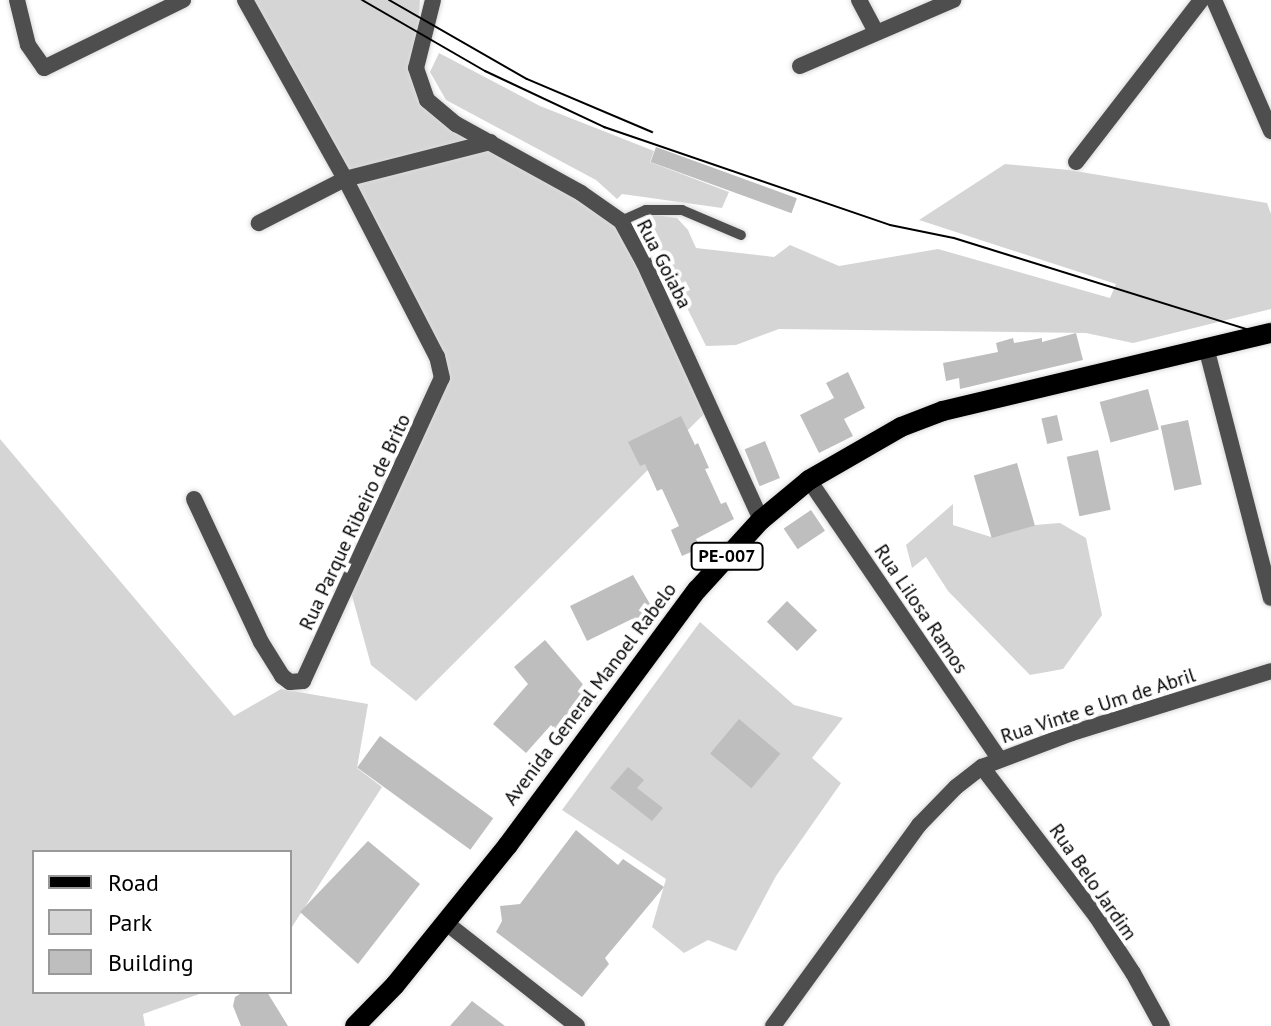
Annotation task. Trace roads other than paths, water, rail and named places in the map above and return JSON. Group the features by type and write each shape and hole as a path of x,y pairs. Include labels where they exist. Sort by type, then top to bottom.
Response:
{"main road":[{"name":"Avenida General Manoel Rabelo","path":"355,1026 395,985 508,845 697,590 761,520 809,480 901,427 943,411 1207,351 1271,333"}],"street":[{"path":"17,0 28,45 44,68 183,0"},
{"path":"245,0 345,179"},
{"name":"Rua Goiaba","path":"433,0 416,68 421,89 438,111 581,193 621,221 644,263 761,520"},
{"path":"859,0 876,32"},
{"path":"800,66 953,0"},
{"path":"1076,162 1201,0"},
{"path":"1214,0 1271,131"},
{"path":"259,223 345,179 490,142"},
{"name":"Rua Parque Ribeiro de Brito","path":"194,499 254,631 282,676 290,682 303,681 442,378 437,357 345,179"},
{"path":"1207,351 1271,598"},
{"name":"Rua Lilosa Ramos","path":"809,480 999,759"},
{"name":"Rua Vinte e Um de Abril","path":"773,1026 919,825 956,787 982,767 1072,733 1271,671"},
{"name":"Rua Belo Jardim","path":"982,767 1096,916 1133,973 1162,1026"},
{"path":"445,922 577,1026"}],"lane":[{"path":"621,221 646,210 682,210 741,235"}],"tram line":[{"path":"362,0 485,71 604,127 890,225 954,238 1271,337"},
{"path":"389,0 527,79 652,132"}]}
